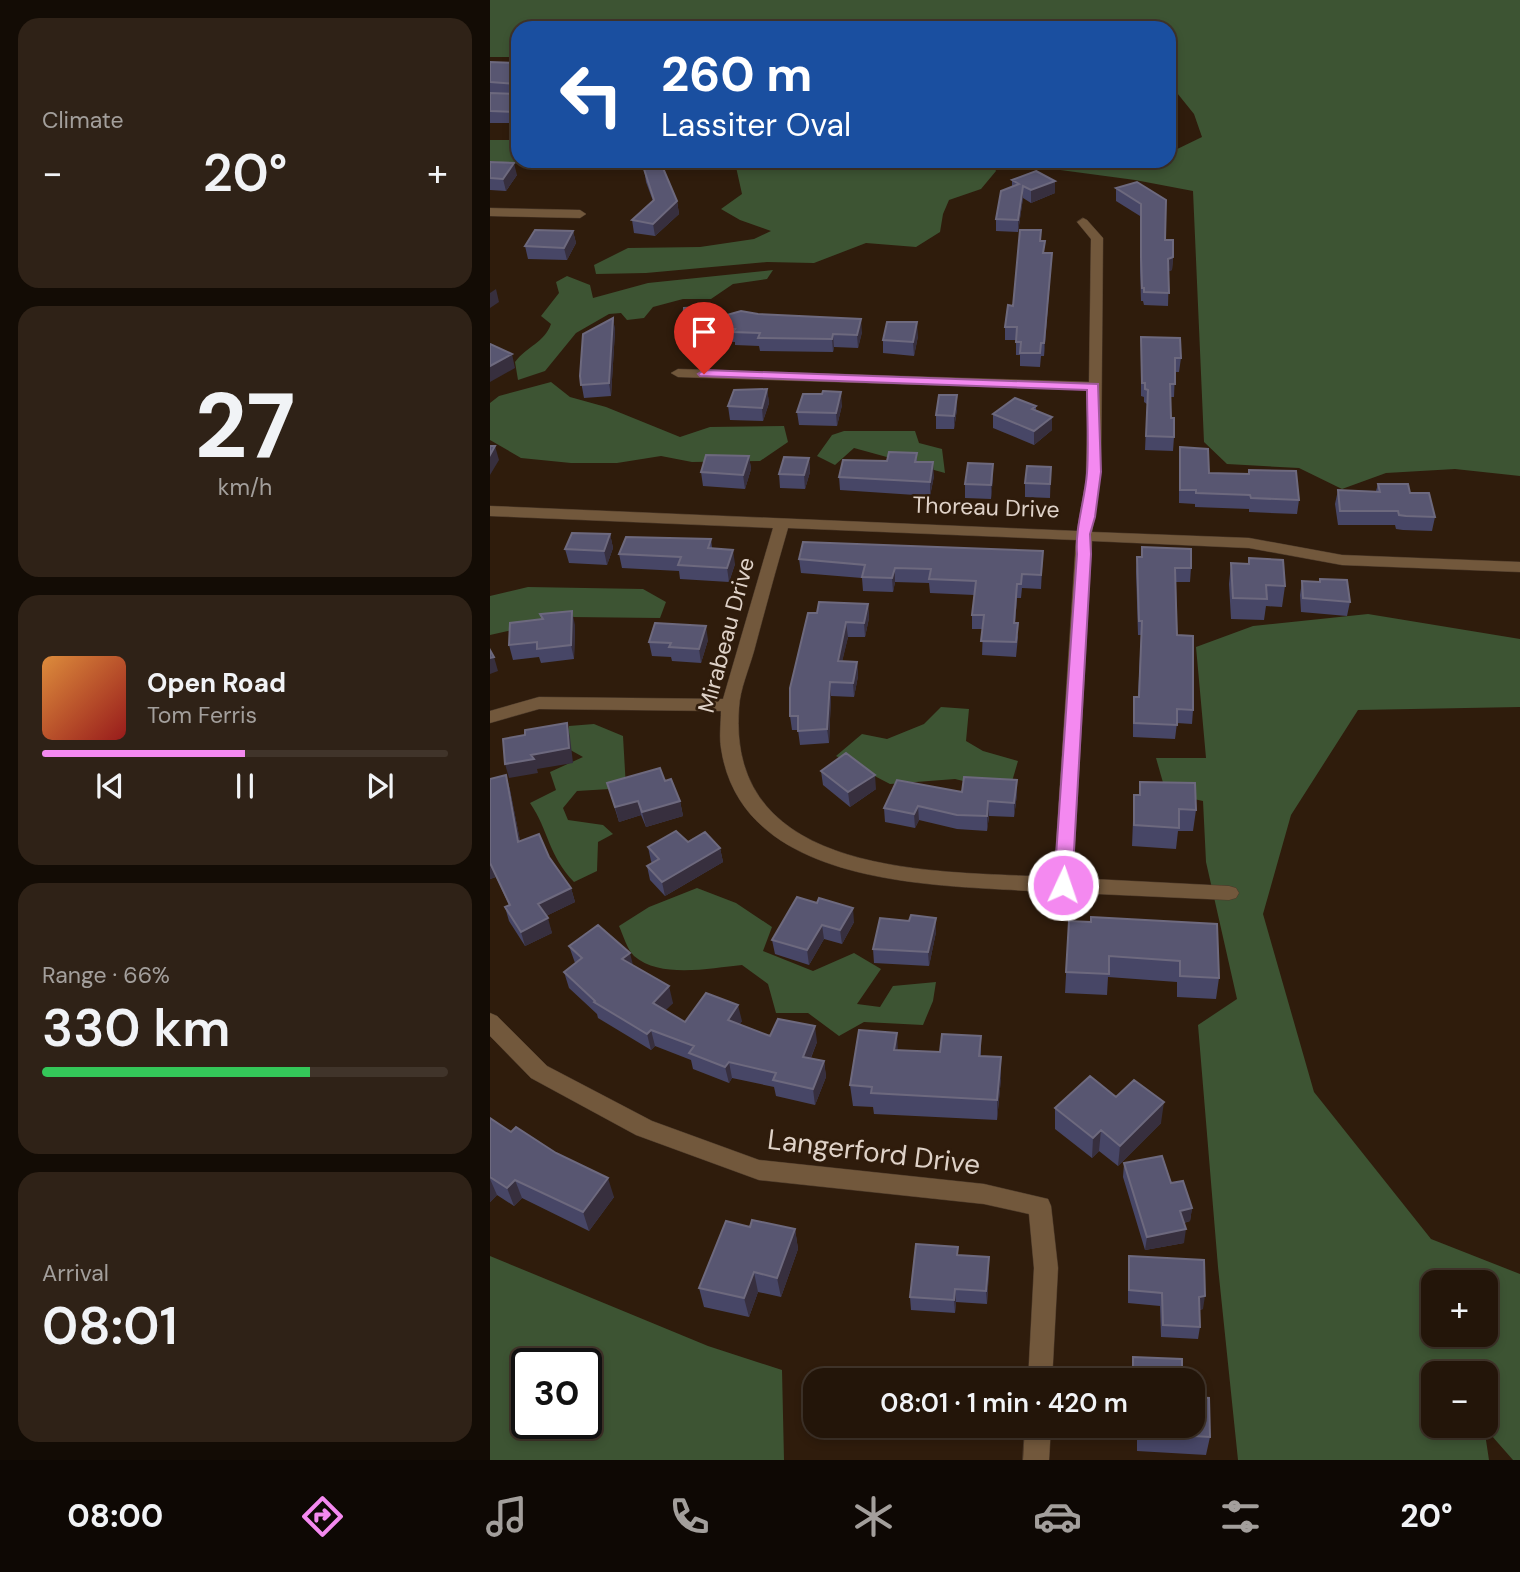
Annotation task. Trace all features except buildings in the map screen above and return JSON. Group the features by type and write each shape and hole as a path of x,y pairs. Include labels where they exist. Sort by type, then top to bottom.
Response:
{"street":[{"path":"490,212 580,214"},
{"path":"1063,885 1084,554 1083,534 1094,472 1093,386 1097,238 1083,222"},
{"path":"678,373 1093,386"},
{"name":"Thoreau Drive","path":"490,511 1249,543 1342,561 1520,567"},
{"name":"Mirabeau Drive","path":"782,522 730,705 726,731 731,764 744,793 768,822 793,840 850,865 880,873 927,878 1229,893"},
{"path":"490,717 538,702 730,705"},
{"name":"Langerford Drive","path":"490,1021 539,1072 644,1128 759,1170 984,1194 1040,1206 1046,1268 1041,1368"},
{"path":"1036,1460 1037,1438"}],"green space":[{"path":"490,0 1520,0 1520,476 1455,469 1386,473 1342,489 1299,468 1227,464 1204,442 1193,191 1045,168 1176,168 1176,150 1202,137 1194,114 1176,92 1176,21 511,21 511,57 490,57"},
{"path":"490,140 511,140 511,163 490,161"},
{"path":"736,168 994,168 996,171 981,189 949,200 940,232 916,247 866,243 814,263 767,262 646,273 596,274 594,265 628,248 700,247 754,239 771,231 740,220 721,209 742,194"},
{"path":"773,270 767,279 733,284 711,299 683,299 653,307 644,318 627,320 621,313 609,314 576,333 545,371 518,380 515,362 548,330 551,324 541,316 559,293 556,282 567,276 590,285 593,298 648,283"},
{"path":"551,382 570,397 606,407 680,437 710,427 784,426 788,442 760,461 692,462 661,456 617,463 571,463 521,458 490,440 490,403 499,396"},
{"path":"844,431 915,431 919,443 942,449 945,473 854,448 835,465 817,456 832,435"},
{"path":"528,587 643,589 666,602 660,618 571,617 490,635 490,596"},
{"path":"1368,614 1520,639 1520,707 1358,710 1291,815 1263,914 1314,1092 1431,1239 1520,1274 1520,1460 1513,1460 1494,1438 1498,1438 1498,1361 1421,1361 1421,1438 1486,1438 1489,1460 1238,1460 1218,1267 1198,1025 1237,999 1206,862 1203,801 1166,793 1156,758 1206,758 1196,647 1253,626"},
{"path":"941,707 969,709 966,741 983,751 1018,761 1011,785 988,787 955,779 890,784 836,756 862,734 887,739 924,724"},
{"path":"594,724 623,736 626,788 577,791 563,808 568,820 603,825 613,834 598,842 597,871 574,882 559,862 530,803 556,790 550,772 583,757 565,747 569,726"},
{"path":"697,888 736,903 772,927 763,951 813,971 854,953 881,969 857,1004 880,1007 893,986 936,982 933,1001 923,1025 864,1022 839,1036 808,1013 776,1013 768,984 742,965 672,970 658,968 634,956 619,926 649,907"},
{"path":"490,1256 708,1346 782,1370 784,1460 490,1460"}],"route":[{"path":"704,374 1093,386 1094,472 1083,534 1084,554 1063,885"}]}
